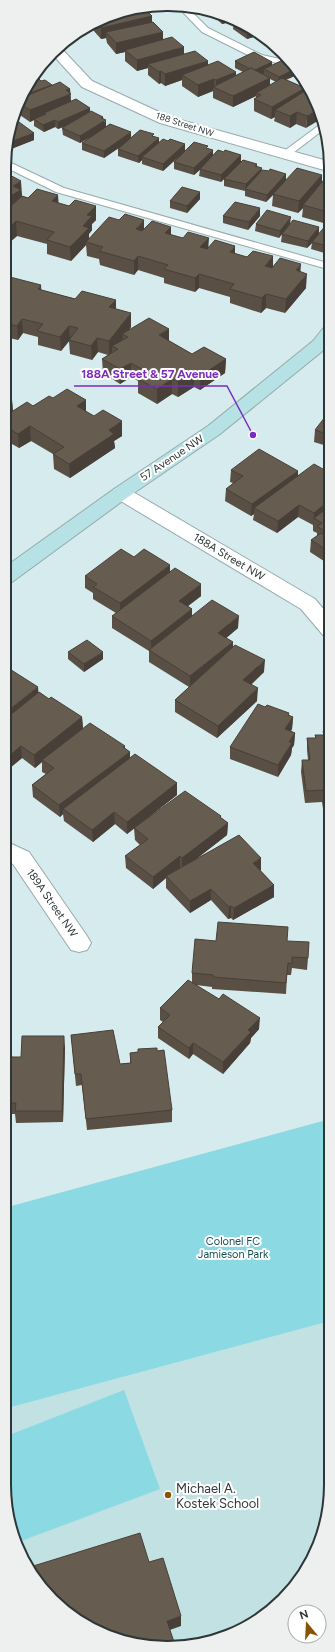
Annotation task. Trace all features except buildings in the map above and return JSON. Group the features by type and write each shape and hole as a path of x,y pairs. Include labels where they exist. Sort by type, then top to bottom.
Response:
{"street":[{"name":"188 Street NW","path":"60,54 87,84 158,116 324,165"},
{"name":"57 Avenue NW","path":"11,573 122,493 214,430 319,345 324,338"},
{"name":"188A Street NW","path":"122,493 308,604 324,623"},
{"name":"189A Street NW","path":"11,852 21,858 80,943"}],"lane":[{"path":"187,12 205,30 260,57 283,62"},
{"path":"286,154 319,128"},
{"path":"11,166 60,190 324,265"}],"shaded area":[{"name":"Michael A. Kostek School","path":"324,1323 324,1495 319,1525 308,1554 292,1580 263,1609 237,1625 208,1636 178,1641 147,1640 134,1637 73,1609 43,1580 27,1554 19,1535 11,1495 11,1407"}],"green space":[{"name":"Colonel FC Jamieson Park","path":"324,1121 324,1323 11,1407 11,1206"},
{"path":"124,1390 160,1489 22,1541 16,1525 11,1495 11,1434"}],"place":[{"name":"188A Street & 57 Avenue","path":"253,435"},
{"name":"Michael A. Kostek School","path":"168,1495"}]}
